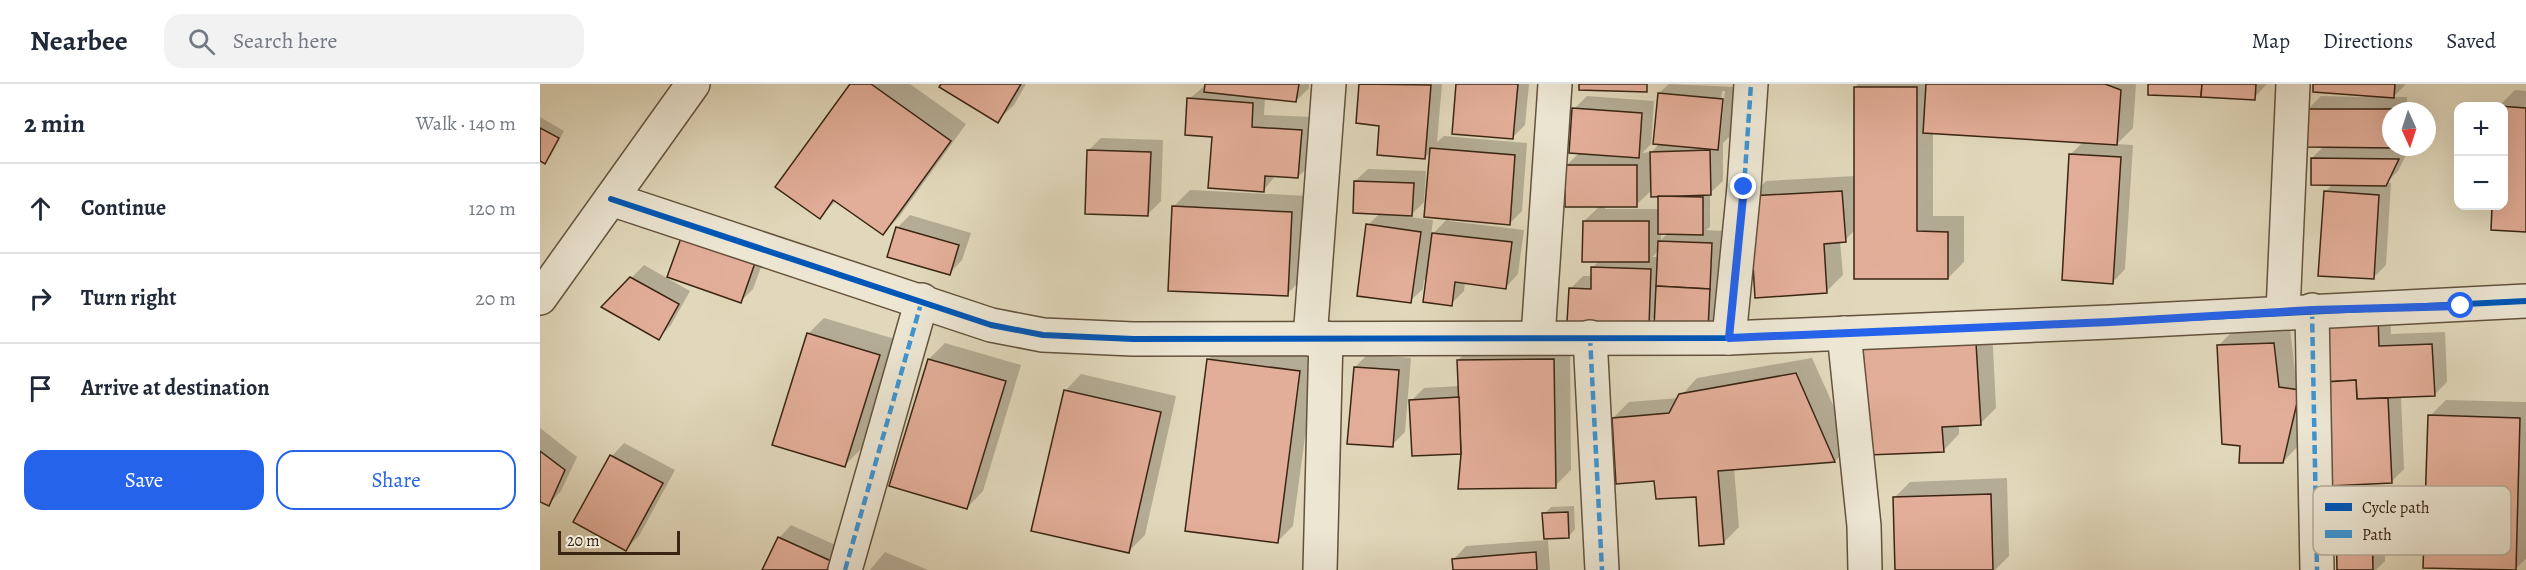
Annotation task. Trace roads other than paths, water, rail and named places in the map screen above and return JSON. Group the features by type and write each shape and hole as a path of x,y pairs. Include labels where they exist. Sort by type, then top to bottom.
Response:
{"street":[{"path":"540,298 693,84"},
{"path":"1320,570 1318,338 1329,84"},
{"path":"1538,337 1555,84"},
{"path":"1729,338 1744,187 1751,84"},
{"path":"2293,84 2297,311 2313,518"},
{"path":"610,199 922,300 991,325 1042,335 1190,340 1729,338 2110,322 2297,311 2461,306 2526,301"},
{"path":"845,570 922,300"},
{"path":"1844,333 1864,526 1865,570"},
{"path":"1590,337 1602,570"},
{"path":"2316,555 2317,570"}]}
